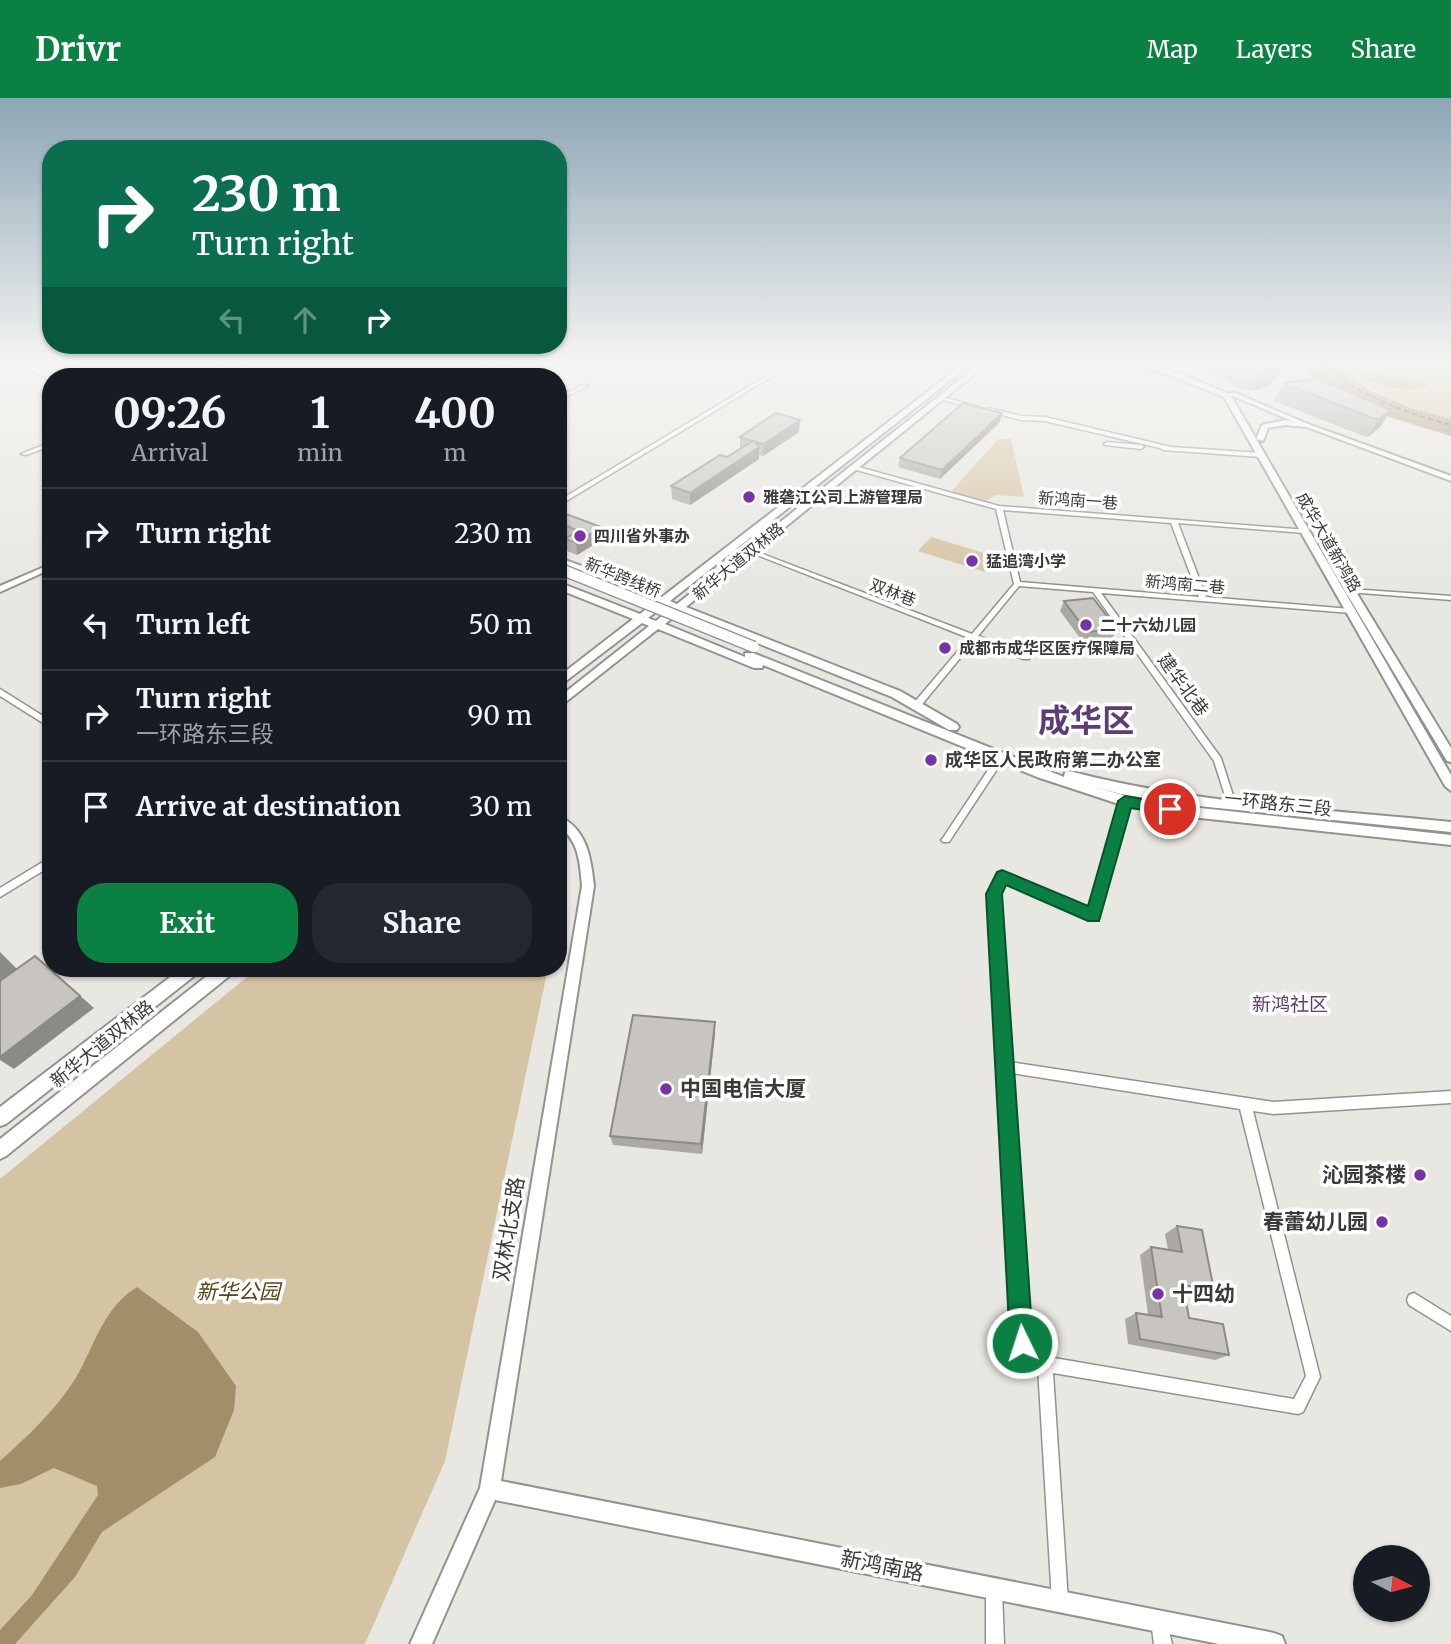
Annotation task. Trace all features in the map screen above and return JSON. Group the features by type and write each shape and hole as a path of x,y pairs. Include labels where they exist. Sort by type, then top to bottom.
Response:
{"main road":[{"name":"新华大道双林路","path":"567,676 874,437"},
{"name":"新华大道双林路","path":"567,697 893,437"},
{"name":"成华大道新鸿路","path":"1253,437 1451,786"},
{"name":"成华大道新鸿路","path":"1260,439 1451,758"},
{"path":"567,563 896,694 950,731"},
{"name":"新华跨线桥","path":"567,572 751,651"},
{"name":"新华跨线桥","path":"567,581 751,651"},
{"path":"567,589 867,710 950,731"},
{"path":"751,651 950,731"},
{"name":"一环路东三段","path":"950,731 1090,781 1149,794 1451,827"},
{"name":"一环路东三段","path":"950,731 1000,757 1066,784 1125,801 1191,812 1451,840"},
{"name":"新华大道双林路","path":"0,1118 181,977"},
{"name":"新华大道双林路","path":"0,1150 217,977"}],"street":[{"path":"567,499 669,437"},
{"path":"1116,437 1169,449"},
{"path":"1339,437 1451,479"},
{"path":"1107,444 1261,454"},
{"path":"24,454 42,447"},
{"name":"新鸿南一巷","path":"855,468 999,508 1305,531"},
{"path":"916,706 1017,584 999,508"},
{"path":"1174,522 1203,599"},
{"name":"双林巷","path":"750,551 1027,657"},
{"path":"0,586 42,568"},
{"name":"新鸿南二巷","path":"1017,584 1351,611"},
{"path":"1350,590 1451,598"},
{"name":"建华北巷","path":"1096,591 1218,760 1232,804"},
{"path":"0,692 42,719"},
{"path":"946,840 1000,757"},
{"path":"1125,801 1094,916 1002,877 994,894 1002,1066 1022,1343 1045,1364 1298,1407 1313,1377 1245,1103"},
{"name":"双林北支路","path":"421,1644 490,1489 588,886 584,847 567,825"},
{"path":"0,893 42,867"},
{"path":"1002,1066 1273,1108 1451,1097"},
{"path":"1414,1300 1451,1324"},
{"path":"1045,1364 1060,1601"},
{"name":"新鸿南路","path":"490,1489 1274,1644"},
{"path":"994,1588 995,1644"},
{"path":"1159,1620 1163,1644"}],"green space":[{"path":"998,439 1011,439 1024,497 996,495 986,501 951,492"},
{"path":"931,537 997,557 985,572 918,551"},
{"name":"新华公园","path":"247,977 546,977 445,1461 365,1644 0,1644 0,1179"}],"shaded area":[{"path":"137,1287 198,1332 236,1386 234,1410 215,1457 102,1532 75,1577 15,1644 0,1644 0,1630 32,1595 98,1495 97,1486 54,1468 21,1484 0,1488 0,1461 60,1400 77,1376 108,1316 126,1295"}],"building":[{"path":"740,437 774,437 764,444 755,442 759,447 690,493 671,486 720,455 727,457 753,441"},
{"path":"924,437 977,437 942,470 900,458"},
{"path":"567,514 601,527 576,543 567,540 578,531 567,526"},
{"path":"1093,598 1117,629 1087,632 1064,601"},
{"path":"35,956 42,962 42,977 59,977 80,996 0,1057 0,981"},
{"name":"中国电信大厦","path":"633,1015 715,1022 701,1144 610,1136"},
{"name":"十四幼","path":"1177,1226 1202,1230 1214,1290 1183,1285 1189,1318 1223,1324 1229,1355 1140,1339 1136,1313 1162,1317 1151,1247 1182,1252"}],"place":[{"name":"雅砻江公司上游管理局","path":"749,497"},
{"name":"四川省外事办","path":"580,536"},
{"name":"猛追湾小学","path":"972,561"},
{"name":"二十六幼儿园","path":"1086,625"},
{"name":"成都市成华区医疗保障局","path":"945,648"},
{"name":"成华区人民政府第二办公室","path":"931,760"},
{"name":"中国电信大厦","path":"666,1089"},
{"name":"沁园茶楼","path":"1420,1175"},
{"name":"春蕾幼儿园","path":"1382,1222"},
{"name":"十四幼","path":"1158,1294"}],"district":[{"name":"成华区","path":"1086,721"},
{"name":"新鸿社区","path":"1290,1004"}],"route":[{"path":"1022,1343 1002,1066 994,894 1002,877 1094,916 1125,801 1170,809"}]}
